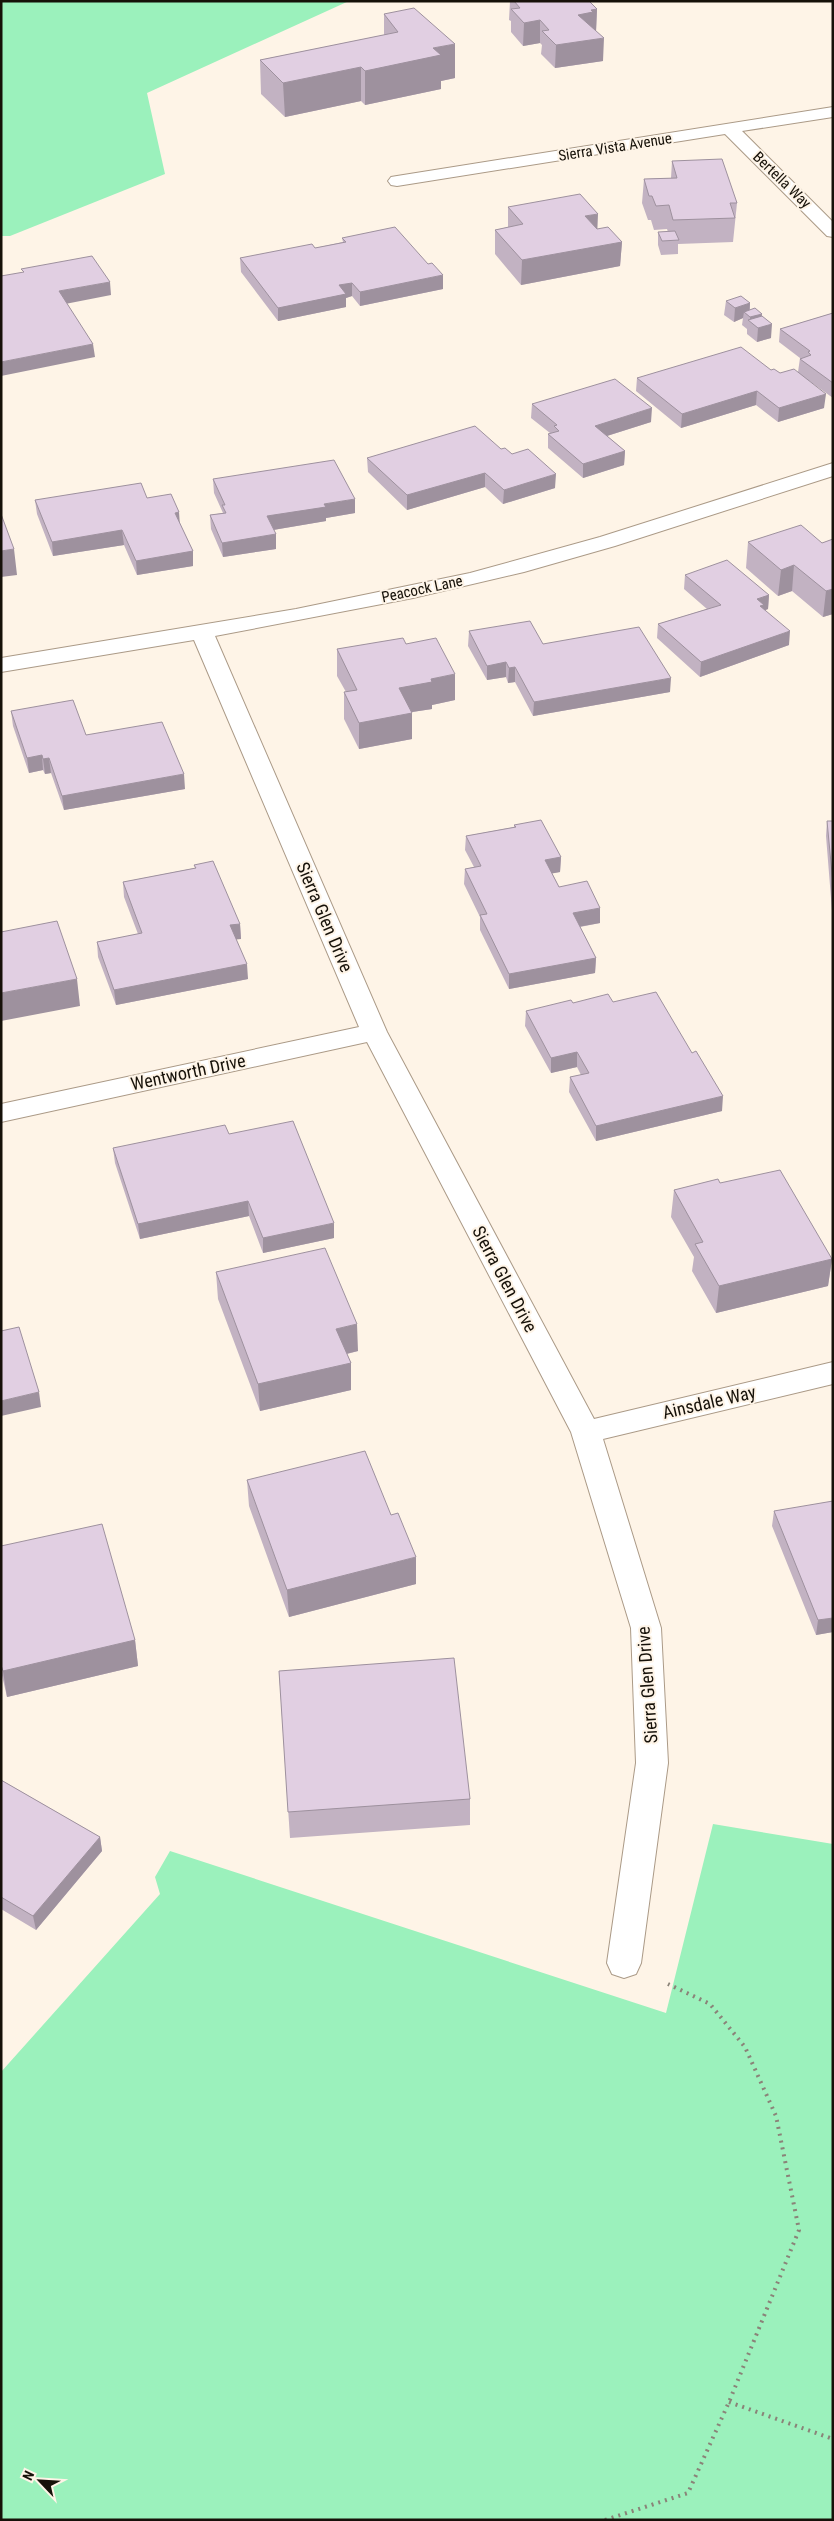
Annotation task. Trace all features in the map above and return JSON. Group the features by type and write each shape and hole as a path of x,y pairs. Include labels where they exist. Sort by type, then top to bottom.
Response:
{"street":[{"name":"Sierra Vista Avenue","path":"396,181 833,112"},
{"name":"Bertella Way","path":"730,129 833,232"},
{"name":"Peacock Lane","path":"1,665 202,632 472,578 635,532 833,469"},
{"name":"Sierra Glen Drive","path":"202,632 374,1032 586,1432 646,1628 652,1763 624,1964"},
{"name":"Wentworth Drive","path":"1,1113 374,1032"},
{"name":"Ainsdale Way","path":"586,1432 833,1373"}],"path":[{"path":"605,2520 688,2493 729,2402 799,2230 776,2116 745,2046 710,2004 624,1964"},
{"path":"729,2402 833,2439"}],"green space":[{"path":"1,1 349,1 147,93 165,174 10,236 1,236"},
{"path":"713,1824 833,1844 833,2520 1,2520 1,2072 160,1894 155,1877 170,1851 666,2013"}],"building":[{"path":"514,1 589,1 597,9 591,10 593,12 578,15 604,38 556,45 542,31 549,30 540,20 524,23 511,9 520,8"},
{"path":"414,8 455,44 433,48 441,55 365,71 361,67 283,83 260,60 398,32 384,14"},
{"path":"722,159 737,203 730,203 735,218 673,220 669,205 656,206 652,196 649,196 644,179 677,178 672,161"},
{"path":"580,194 598,214 585,216 597,229 608,227 622,242 522,260 495,230 523,224 508,207"},
{"path":"395,227 428,264 432,263 443,275 360,292 352,283 339,285 346,294 278,308 240,258 312,244 315,248 346,242 342,238"},
{"path":"675,231 679,240 662,241 658,232"},
{"path":"92,256 110,282 59,291 93,344 1,362 1,276 24,272 21,269"},
{"path":"741,296 750,303 735,308 726,301"},
{"path":"755,308 762,314 750,317 744,312"},
{"path":"833,313 833,383 800,359 811,355 808,352 810,351 780,329"},
{"path":"762,316 772,324 758,328 748,320"},
{"path":"741,347 771,370 774,369 780,373 794,369 826,394 779,408 757,391 682,414 637,378"},
{"path":"615,379 652,408 595,426 625,451 583,464 548,434 559,431 554,426 557,425 532,404"},
{"path":"475,426 501,449 505,448 512,454 528,449 556,474 504,490 485,473 407,495 367,458"},
{"path":"334,460 355,499 324,504 326,507 267,516 276,534 222,543 210,515 226,513 222,505 225,505 213,479"},
{"path":"141,483 147,498 171,494 179,512 175,513 193,551 136,561 122,530 52,542 35,500"},
{"path":"1,514 14,549 1,551"},
{"path":"801,525 822,543 833,539 833,589 826,591 794,565 781,570 748,542"},
{"path":"727,560 769,595 757,599 764,605 760,606 790,631 701,662 658,624 721,605 685,575"},
{"path":"530,621 543,644 639,627 671,678 534,702 515,667 509,668 506,662 487,666 469,631"},
{"path":"403,638 406,644 436,638 455,674 431,679 432,682 399,688 412,713 359,723 344,692 357,690 337,649"},
{"path":"73,700 86,735 162,722 184,774 62,796 49,758 43,759 42,755 27,758 11,711"},
{"path":"541,820 561,857 545,860 559,887 587,881 600,908 573,913 596,958 509,974 480,915 487,914 465,869 481,866 466,836 516,827 514,825"},
{"path":"827,821 833,821 833,884"},
{"path":"213,861 240,924 230,925 247,964 114,990 97,942 142,933 123,882 196,868 194,865"},
{"path":"57,921 77,979 1,993 1,932"},
{"path":"656,992 692,1053 696,1051 723,1096 596,1126 570,1077 589,1073 577,1052 551,1058 526,1011 571,1000 573,1003 608,994 613,1002"},
{"path":"293,1121 334,1223 263,1238 248,1201 138,1224 113,1148 225,1125 229,1134"},
{"path":"780,1170 832,1259 719,1286 695,1244 703,1242 674,1190 718,1179 720,1183"},
{"path":"325,1248 357,1324 336,1329 351,1363 258,1384 216,1272"},
{"path":"19,1327 39,1392 1,1401 1,1331"},
{"path":"365,1451 391,1515 398,1513 416,1557 287,1590 247,1480"},
{"path":"833,1501 833,1618 818,1620 774,1511"},
{"path":"102,1524 135,1640 3,1671 1,1665 1,1546"},
{"path":"454,1658 470,1799 288,1812 279,1671"},
{"path":"1,1780 100,1837 33,1916 1,1897"}]}
